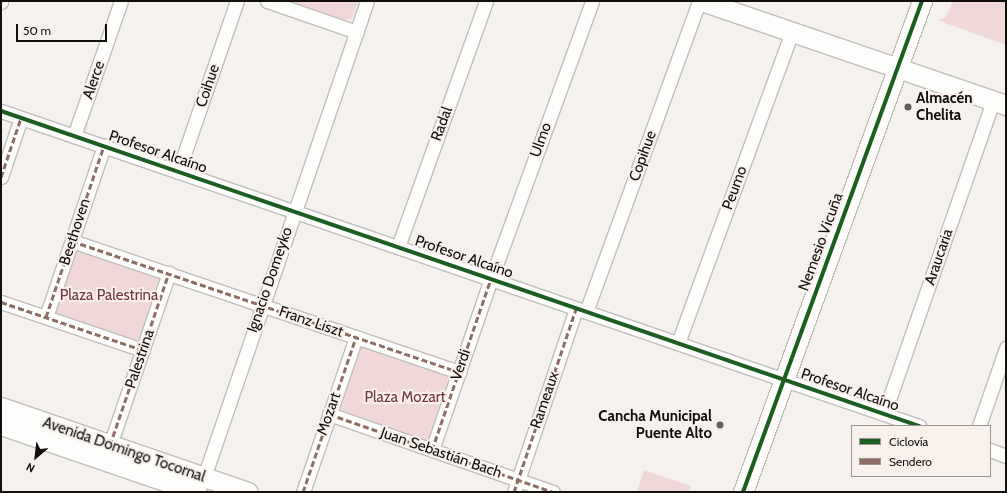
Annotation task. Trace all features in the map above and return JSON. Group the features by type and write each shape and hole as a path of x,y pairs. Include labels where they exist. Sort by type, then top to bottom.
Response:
{"main road":[{"path":"700,1 1000,103"},
{"name":"Nemesio Vicuña","path":"743,492 922,1"},
{"name":"Avenida Domingo Tocornal","path":"1,407 110,445 200,487"},
{"name":"Avenida Domingo Tocornal","path":"1,425 200,487 248,492"}],"street":[{"name":"Alerce","path":"74,136 121,1"},
{"name":"Coihue","path":"178,172 237,1"},
{"path":"267,1 356,32"},
{"name":"Ignacio Domeyko","path":"200,487 367,1"},
{"name":"Radal","path":"398,247 486,1"},
{"name":"Ulmo","path":"491,279 592,1"},
{"name":"Copihue","path":"581,310 700,1"},
{"name":"Peumo","path":"678,343 792,32"},
{"name":"Araucaria","path":"884,414 1000,103"},
{"name":"Profesor Alcaíno","path":"1,111 916,425"},
{"path":"1,177 21,118"},
{"name":"Beethoven","path":"46,317 104,146"},
{"name":"Franz Liszt","path":"72,241 459,372"},
{"name":"Palestrina","path":"110,445 169,273"},
{"name":"Verdi","path":"432,450 491,279"},
{"path":"1,302 143,350"},
{"name":"Rameaux","path":"516,486 581,310"},
{"name":"Mozart","path":"303,492 356,337"},
{"path":"979,425 1006,348"},
{"name":"Juan Sebastián Bach","path":"329,414 432,450 516,486 553,492"},
{"path":"991,450 1006,456"}],"green space":[{"path":"289,1 358,1 352,19 345,20"},
{"path":"953,1 1006,1 1006,45 937,20 945,18"},
{"name":"Plaza Palestrina","path":"73,248 160,274 161,280 140,343 54,316 52,309"},
{"name":"Plaza Mozart","path":"364,346 448,375 452,381 433,439 425,442 343,413 337,408 358,351"},
{"path":"644,470 691,486 689,492 637,492"}],"marked path":[{"path":"1,177 21,118"},
{"path":"46,317 104,146"},
{"path":"72,241 459,372"},
{"path":"110,445 169,273"},
{"path":"432,450 491,279"},
{"path":"1,302 143,350"},
{"path":"514,492 576,309"},
{"path":"303,492 356,337"},
{"path":"329,414 553,492"}],"cycle path":[{"path":"743,492 922,1"},
{"path":"1,111 916,425"}],"place":[{"name":"Almacén Chelita","path":"908,107"},
{"name":"Cancha Municipal Puente Alto","path":"720,425"}]}
